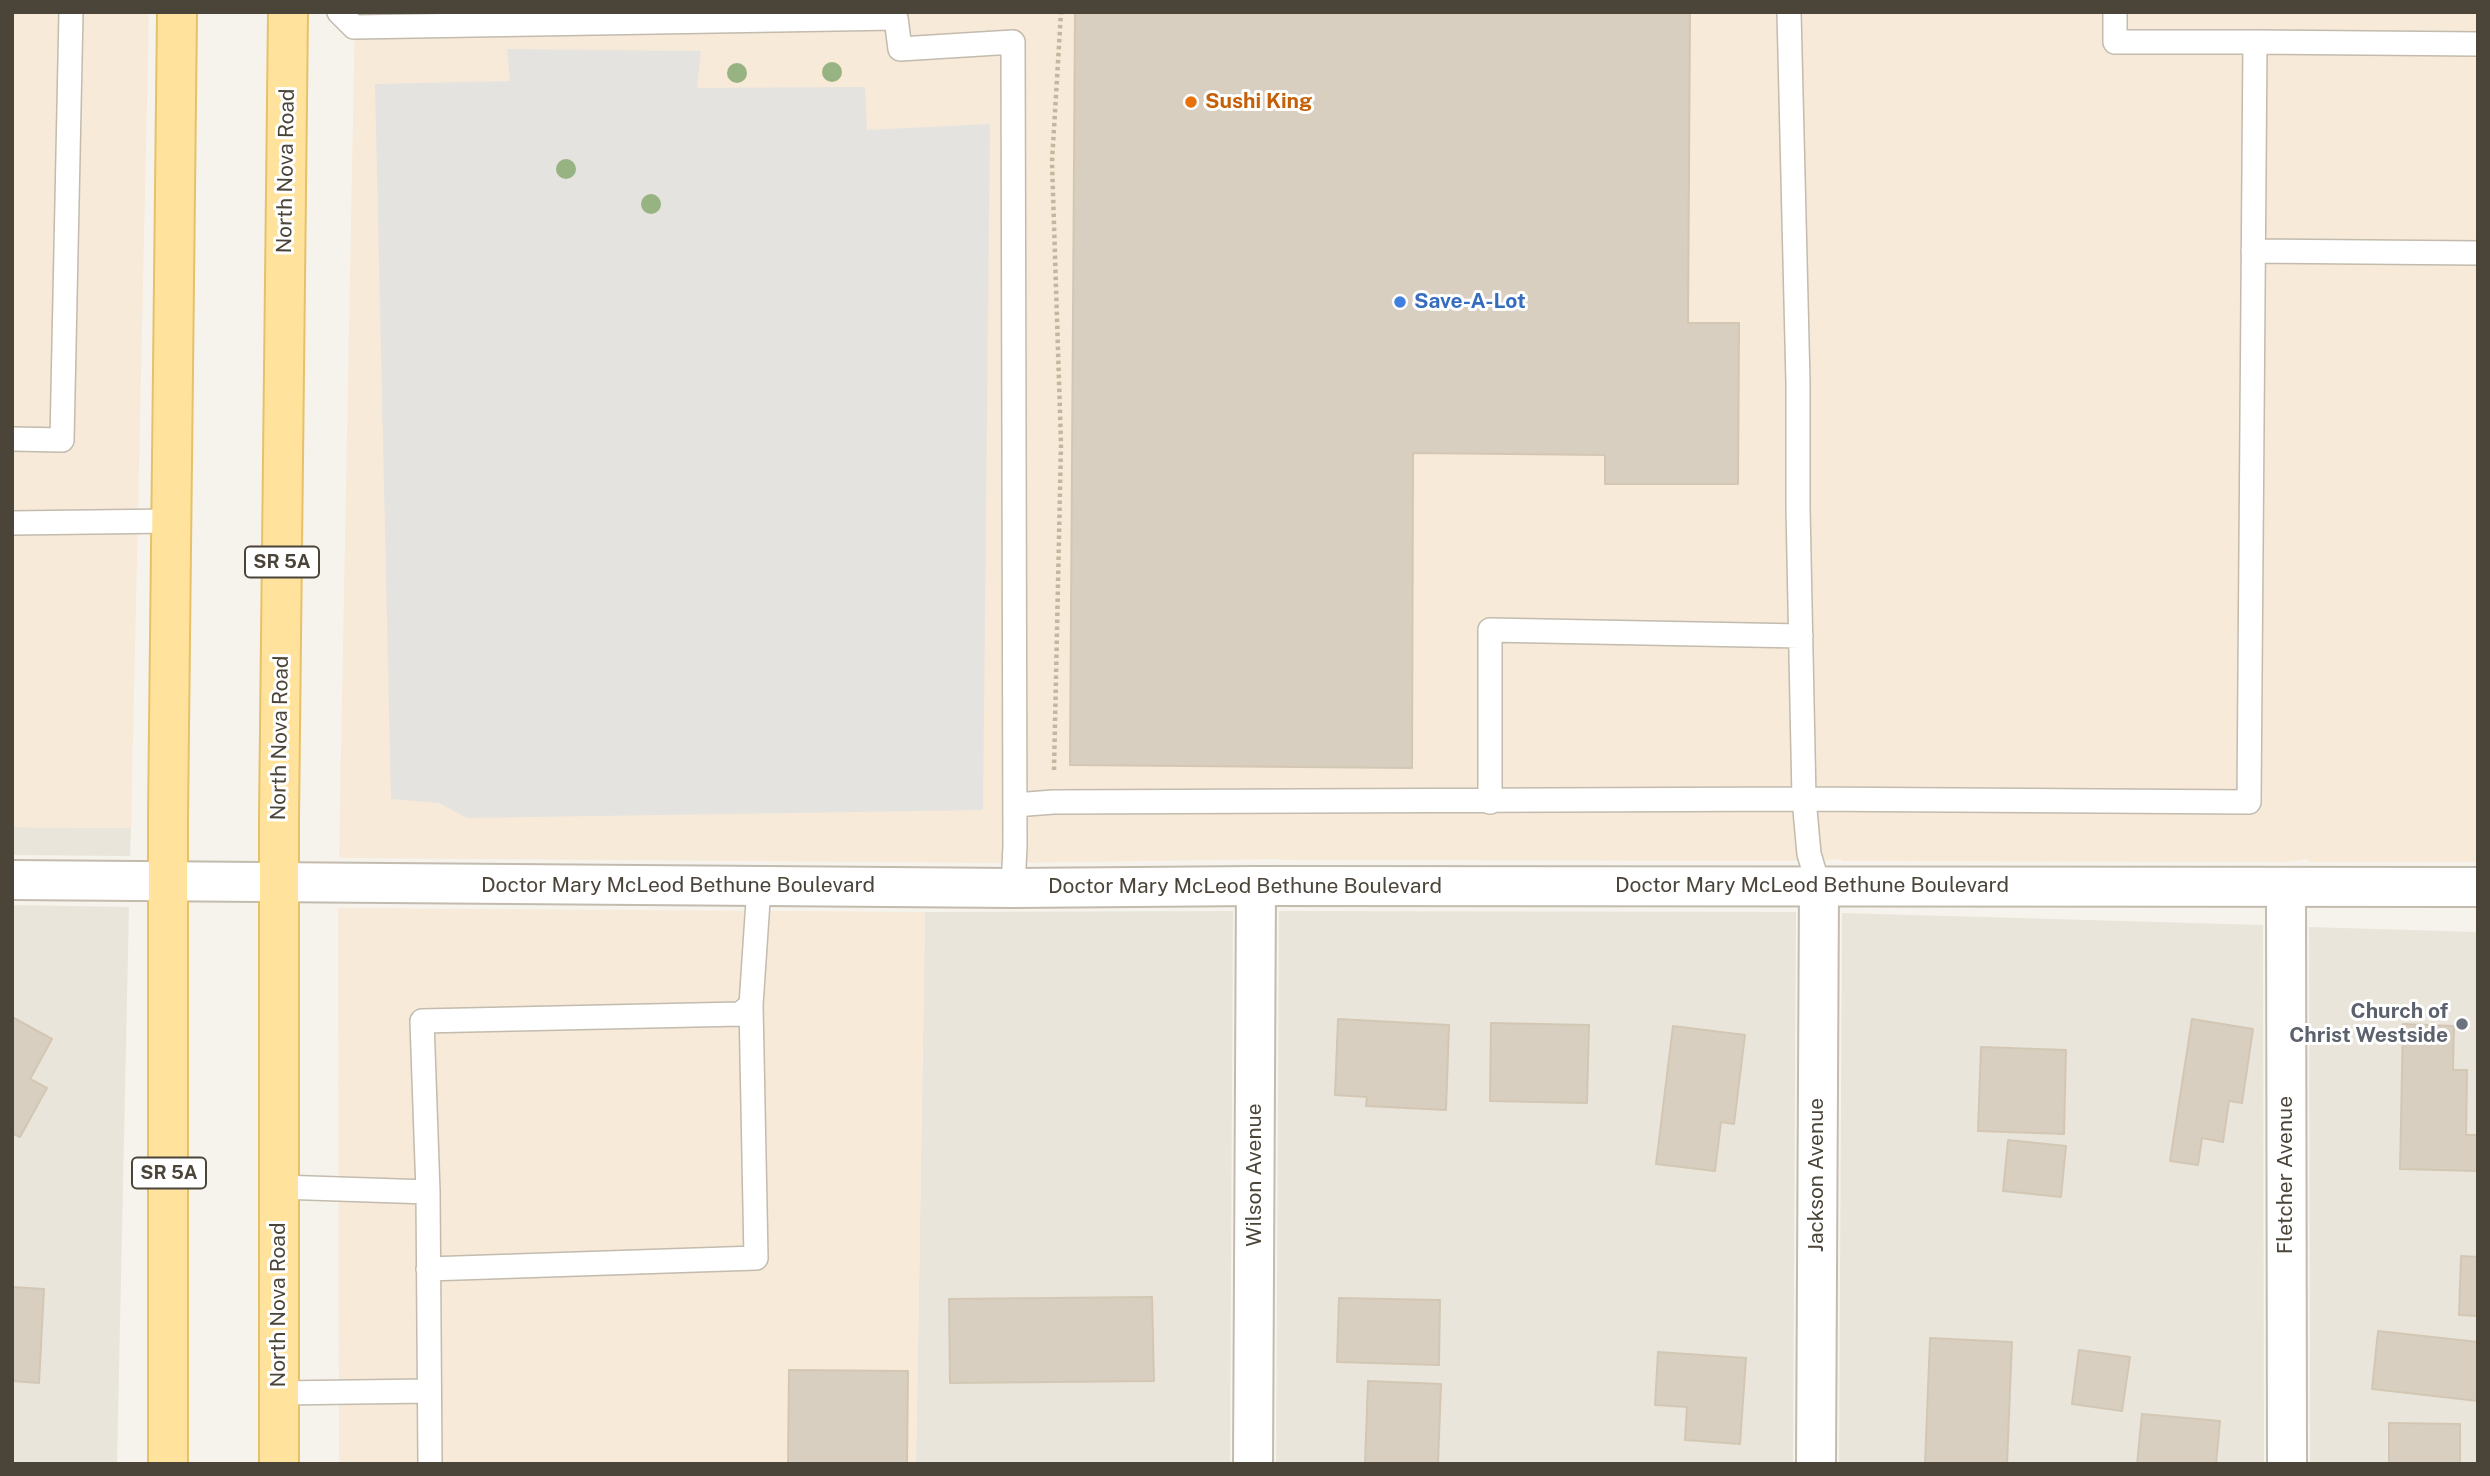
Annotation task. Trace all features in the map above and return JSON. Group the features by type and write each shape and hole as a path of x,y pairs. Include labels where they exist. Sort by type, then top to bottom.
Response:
{"main road":[{"name":"SR 5A","path":"168,1464 169,882 177,12"},
{"name":"North Nova Road","path":"279,1464 280,883 288,12"}],"street":[{"name":"Doctor Mary McLeod Bethune Boulevard","path":"12,880 1013,888 2478,887"},
{"name":"Wilson Avenue","path":"1253,1464 1256,886"},
{"name":"Jackson Avenue","path":"1816,1464 1819,887"},
{"name":"Fletcher Avenue","path":"2286,887 2287,1464"}],"lane":[{"path":"12,439 62,440 71,12"},
{"path":"339,12 354,27 896,18 900,49 1013,42 1013,888"},
{"path":"1789,12 1804,799 1809,854 1819,887"},
{"path":"2115,12 2115,42 2478,44"},
{"path":"1015,806 1053,802 1804,799 2249,802 2255,42"},
{"path":"2253,251 2478,253"},
{"path":"12,523 172,521"},
{"path":"1490,802 1490,630 1801,636"},
{"path":"428,1269 756,1258 751,1005 759,886"},
{"path":"430,1464 428,1192 422,1020 740,1014 751,1005"},
{"path":"279,1187 428,1192"},
{"path":"279,1393 429,1391"}],"path":[{"path":"1053,802 1061,444 1052,162 1060,12"}],"shaded area":[{"path":"12,12 149,12 131,828 12,827"},
{"path":"355,12 2478,12 2478,862 2309,862 2308,859 2287,862 1279,859 1014,863 339,858"},
{"path":"507,49 701,51 697,88 865,87 867,130 990,124 983,810 467,818 439,803 391,799 375,84 510,81"},
{"path":"12,827 131,828 130,856 12,855"},
{"path":"12,905 129,907 117,1464 12,1464"},
{"path":"338,908 925,912 916,1464 339,1464"},
{"path":"1233,911 1230,1464 916,1464 925,912"},
{"path":"1279,911 1796,912 1793,1464 1276,1464"},
{"path":"1842,913 2263,925 2264,1464 1839,1464"},
{"path":"2309,927 2478,932 2478,1464 2310,1464"}],"building":[{"path":"1075,12 1690,12 1688,323 1739,323 1738,484 1605,484 1605,455 1413,453 1412,768 1070,765"},
{"path":"12,1017 52,1039 30,1079 47,1088 20,1137 12,1133"},
{"path":"1338,1019 1449,1025 1446,1110 1366,1106 1367,1097 1335,1095"},
{"path":"2192,1019 2253,1029 2242,1103 2229,1101 2223,1142 2202,1138 2198,1165 2170,1161"},
{"path":"1491,1023 1589,1025 1587,1103 1490,1101"},
{"path":"2403,1024 2454,1026 2453,1070 2467,1070 2466,1135 2478,1135 2478,1171 2400,1169"},
{"path":"1673,1026 1745,1035 1734,1124 1721,1122 1715,1171 1656,1164"},
{"path":"1981,1047 2066,1050 2064,1134 1978,1131"},
{"path":"2008,1140 2066,1146 2061,1197 2003,1191"},
{"path":"2461,1256 2478,1257 2478,1316 2459,1315"},
{"path":"12,1287 44,1289 39,1383 12,1381"},
{"path":"1152,1297 1154,1381 950,1383 949,1299"},
{"path":"1339,1298 1440,1300 1439,1365 1337,1362"},
{"path":"2378,1331 2478,1342 2478,1401 2372,1389"},
{"path":"1930,1338 2012,1342 2007,1464 1925,1464"},
{"path":"2079,1350 2130,1357 2122,1411 2072,1404"},
{"path":"1658,1352 1746,1358 1740,1444 1685,1440 1687,1407 1655,1405"},
{"path":"789,1370 908,1371 907,1464 788,1464"},
{"path":"1368,1381 1441,1384 1438,1464 1365,1464"},
{"path":"2142,1414 2220,1421 2216,1464 2137,1464"},
{"path":"2389,1423 2460,1424 2460,1464 2389,1464"}],"place":[{"name":"Sushi King","path":"1191,102"},
{"name":"Save-A-Lot","path":"1400,302"},
{"name":"Church of Christ Westside","path":"2462,1024"}]}
